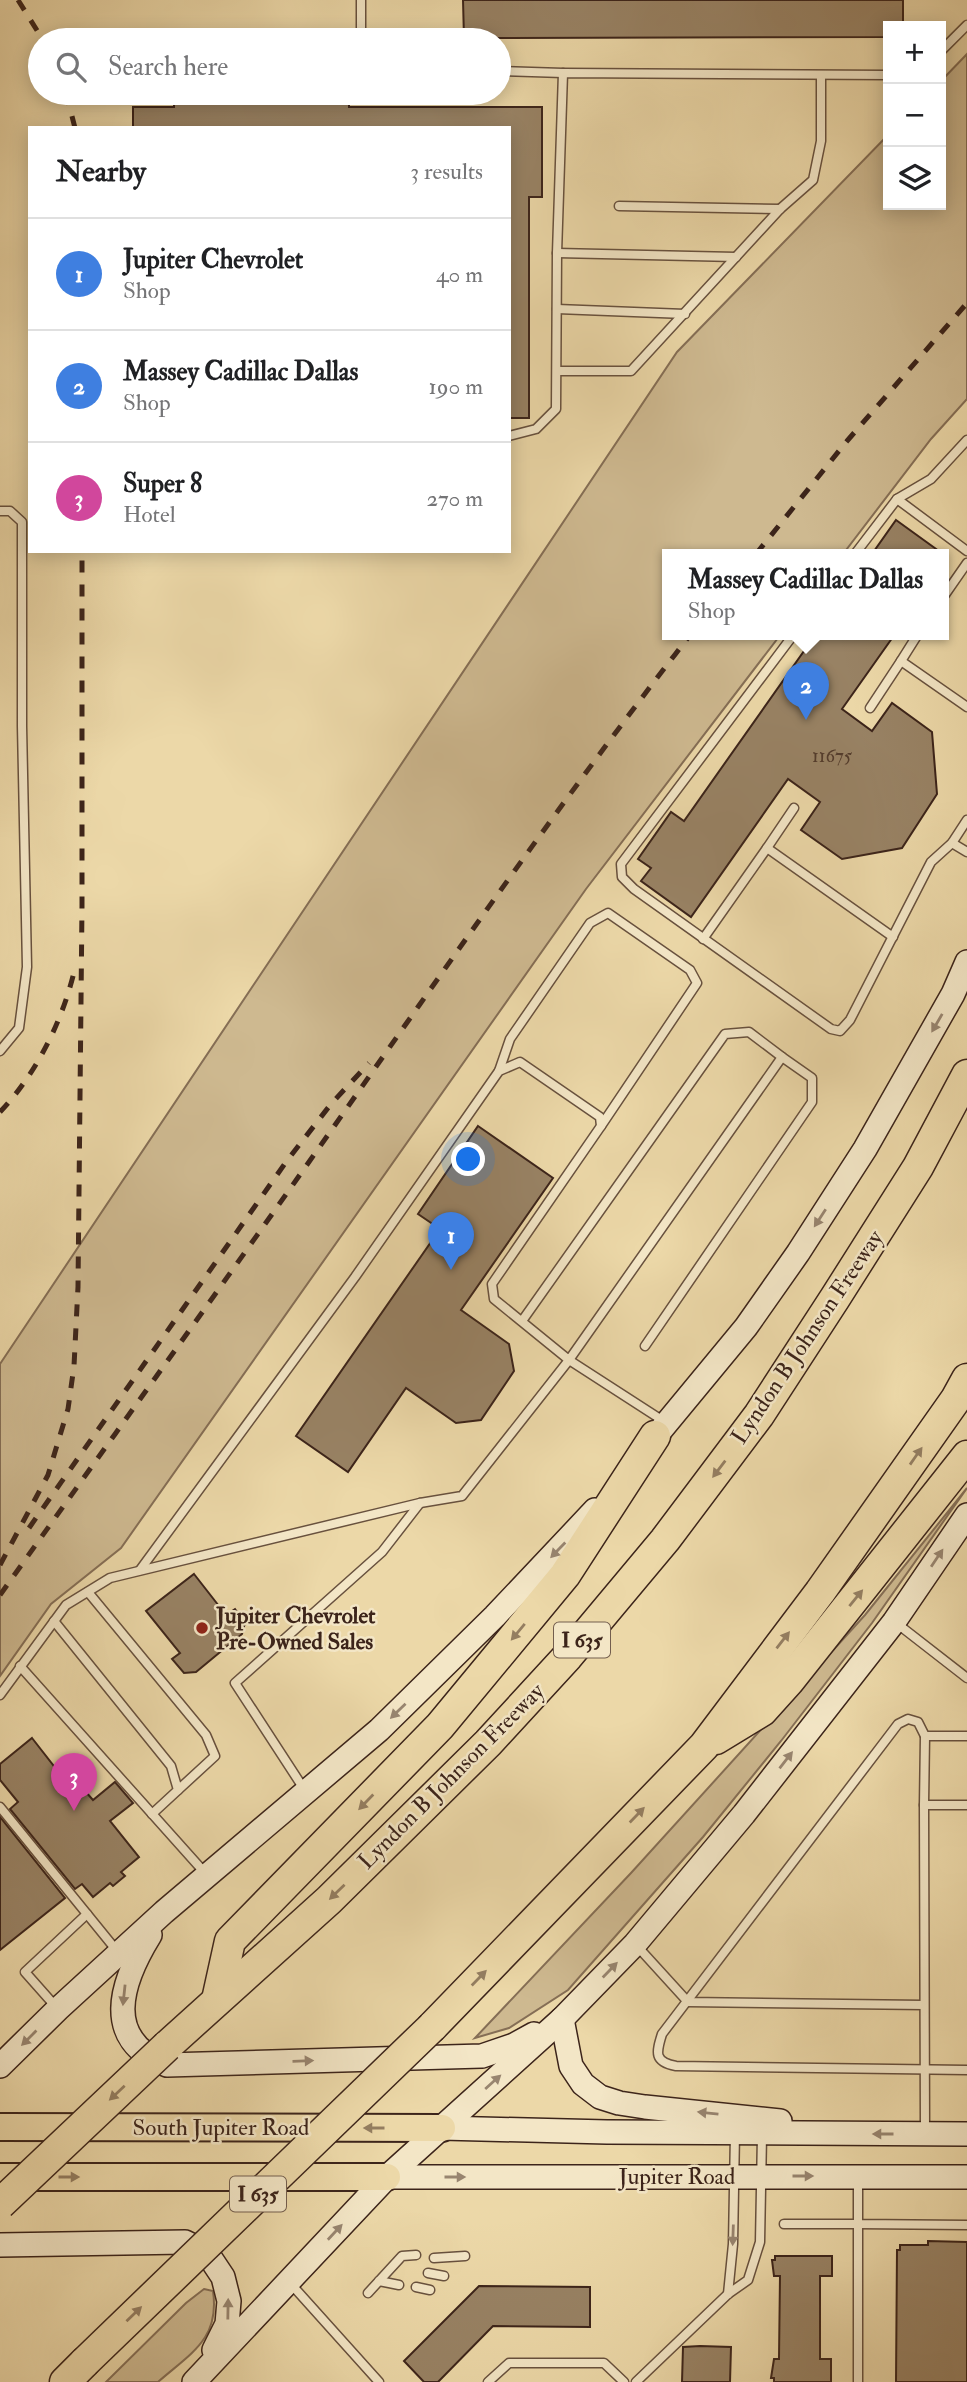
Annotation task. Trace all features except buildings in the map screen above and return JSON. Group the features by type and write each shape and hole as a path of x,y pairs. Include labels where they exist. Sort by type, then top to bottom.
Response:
{"highway":[{"name":"Lyndon B Johnson Freeway","path":"0,2204 167,2046 329,1900 488,1743 568,1656 664,1540 759,1415 918,1167 967,1075"},
{"name":"I 635","path":"75,2372 432,2027 704,1746 820,1592 956,1399 967,1379"},
{"path":"217,2000 230,1941 440,1726 565,1576 661,1430"},
{"path":"704,1746 762,1711 866,1586 967,1456"}],"main road":[{"path":"0,2066 164,1912 379,1730 495,1616 594,1512 746,1327 798,1253 865,1149 953,995 967,962"},
{"path":"199,2377 387,2177 562,2019 635,1944 744,1814 894,1622 967,1515"},
{"path":"164,1912 139,1952 125,1983 122,2010 128,2033 148,2057 167,2064 482,2056 514,2045 562,2019"},
{"path":"562,2019 571,2066 583,2084 600,2097 632,2105 777,2120 823,2134"},
{"name":"South Jupiter Road","path":"0,2127 442,2128"},
{"name":"Jupiter Road","path":"442,2128 967,2134"},
{"path":"0,2177 387,2177"},
{"name":"Jupiter Road","path":"387,2177 967,2177"},
{"path":"0,2245 185,2242 207,2253 223,2277 229,2301 227,2324 199,2377"}],"lane":[{"path":"360,0 361,28"},
{"path":"946,46 967,25"},
{"path":"511,71 883,75"},
{"path":"511,435 536,429 556,409 557,253 563,73"},
{"path":"557,371 631,371 780,209 813,180 821,141 821,76"},
{"path":"620,206 780,209"},
{"path":"557,253 736,257"},
{"path":"557,309 685,314"},
{"path":"859,549 897,499 931,480 967,440"},
{"path":"897,499 967,551"},
{"path":"0,511 10,511 22,522 22,726 27,967 19,1028 0,1051"},
{"path":"949,589 967,563"},
{"path":"789,640 621,864 622,877 634,889 703,939 831,1029 840,1031 850,1020 932,862 952,843 967,820"},
{"path":"870,708 914,640"},
{"path":"901,661 967,707"},
{"path":"703,939 794,808"},
{"path":"952,843 967,852"},
{"path":"767,848 893,937"},
{"path":"140,1570 355,1277 499,1071 510,1039 590,923 608,913 690,970 698,984 492,1284 494,1299 661,1430"},
{"path":"522,1321 725,1034 749,1032 812,1078 812,1102 645,1346"},
{"path":"0,1695 66,1605 110,1578 420,1503 462,1496 569,1360 782,1057"},
{"path":"499,1071 520,1062 600,1117 601,1126"},
{"path":"306,1792 235,1683 382,1552 420,1503"},
{"path":"88,1592 206,1735 215,1756 152,1814"},
{"path":"54,1621 171,1766 178,1790"},
{"path":"894,1622 967,1678"},
{"path":"20,1667 207,1876"},
{"path":"925,2134 926,2070 925,1736 918,1722 908,1719 898,1724 662,2034 658,2057 664,2063 676,2066 926,2070 967,2070"},
{"path":"925,1736 967,1737"},
{"path":"925,1805 967,1805"},
{"path":"0,1807 119,1954"},
{"path":"58,2009 25,1972 87,1914"},
{"path":"635,1944 688,2002 925,2005"},
{"path":"728,2294 733,2244 735,2133"},
{"path":"636,2382 728,2294 748,2280 760,2242 762,2133"},
{"path":"858,2176 858,2382"},
{"path":"784,2224 967,2225"},
{"path":"368,2293 402,2256 416,2255"},
{"path":"434,2258 465,2256"},
{"path":"391,2267 403,2269"},
{"path":"428,2273 444,2276"},
{"path":"379,2281 398,2285"},
{"path":"289,2282 379,2382"},
{"path":"416,2287 430,2290"},
{"path":"488,2382 509,2362 604,2362 624,2382"}],"shaded area":[{"path":"967,54 967,399 931,439 847,549 662,549 662,640 776,640 586,889 121,1548 51,1604 0,1676 0,1364 677,352 883,140 883,210 946,210 946,76"},
{"path":"967,1488 872,1623 781,1741 703,1837 568,1990 509,2028 475,2038 631,1873 865,1615"},
{"path":"204,2289 213,2291 212,2321 207,2333 192,2353 158,2382 106,2382 186,2303"}],"railway":[{"path":"18,0 36,28"},
{"path":"69,105 74,126"},
{"path":"760,549 847,441 967,303"},
{"path":"0,1565 48,1475 68,1409 74,1366 78,1287 82,906 82,553"},
{"path":"0,1595 514,872 686,640"},
{"path":"0,1112 26,1080 47,1045 70,988 75,968"},
{"path":"29,1528 286,1162 331,1104 369,1063"}],"place":[{"name":"Massey Cadillac Dallas","path":"806,720"},
{"name":"Jupiter Chevrolet","path":"451,1270"},
{"name":"Jupiter Chevrolet Pre-Owned Sales","path":"202,1628"},
{"name":"Super 8","path":"74,1811"}]}
